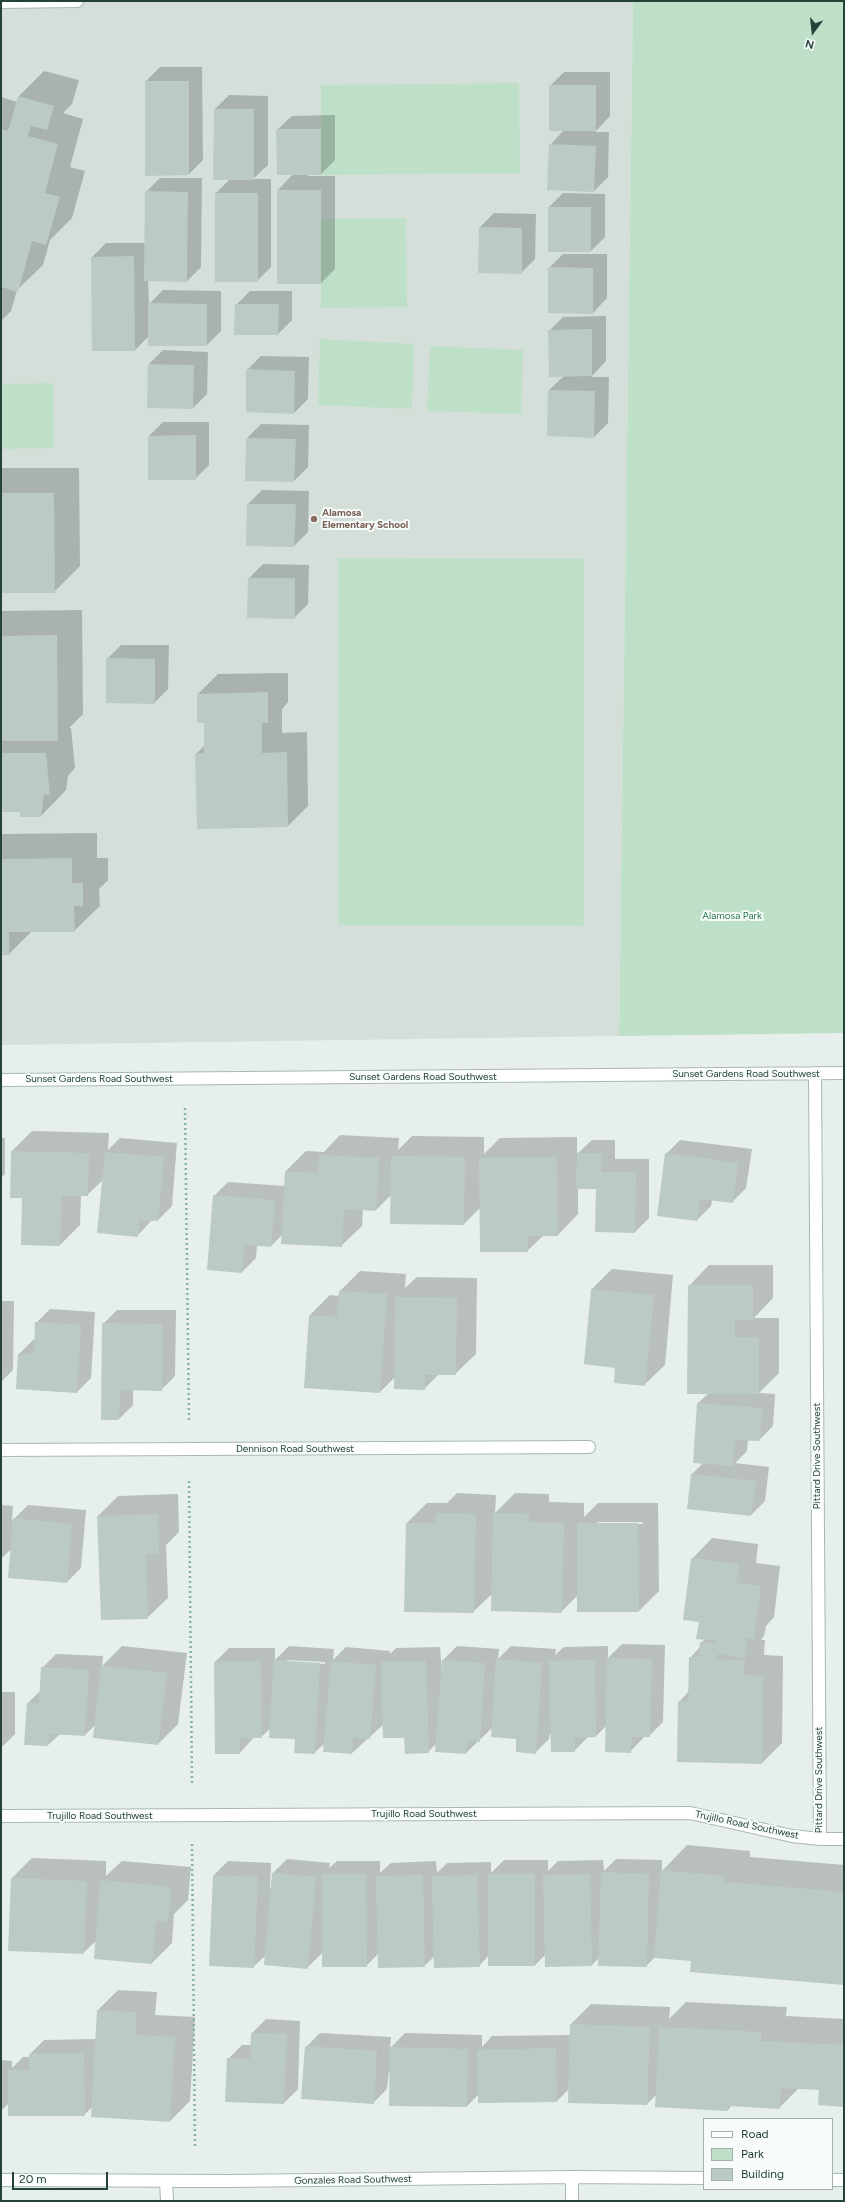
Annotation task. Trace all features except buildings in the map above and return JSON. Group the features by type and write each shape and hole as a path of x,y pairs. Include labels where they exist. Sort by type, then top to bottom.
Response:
{"street":[{"path":"1,2 77,1"},
{"name":"Pittard Drive Southwest","path":"815,1073 820,1839"},
{"name":"Sunset Gardens Road Southwest","path":"1,1080 844,1073"},
{"name":"Dennison Road Southwest","path":"1,1450 589,1447"},
{"name":"Trujillo Road Southwest","path":"1,1816 690,1813 792,1836 820,1839 844,1839"},
{"path":"572,2177 572,2201"},
{"name":"Gonzales Road Southwest","path":"1,2180 166,2181 572,2177 703,2178"},
{"path":"833,2180 844,2180"},
{"path":"166,2181 167,2201"}],"path":[{"path":"186,1108 189,1422"},
{"path":"189,1481 192,1784"},
{"path":"192,1844 195,2149"}],"shaded area":[{"name":"Alamosa Elementary School","path":"1,1 633,1 619,1036 1,1045"}],"green space":[{"name":"Alamosa Park","path":"633,1 844,1 844,1033 619,1036"},
{"path":"519,83 520,173 321,175 321,85"},
{"path":"406,218 407,307 321,308 321,219"},
{"path":"320,339 414,344 412,409 318,405"},
{"path":"430,346 523,350 521,414 427,411"},
{"path":"53,383 54,448 1,449 1,384"},
{"path":"338,558 584,559 584,926 338,925"}],"place":[{"name":"Alamosa Elementary School","path":"314,519"}]}
